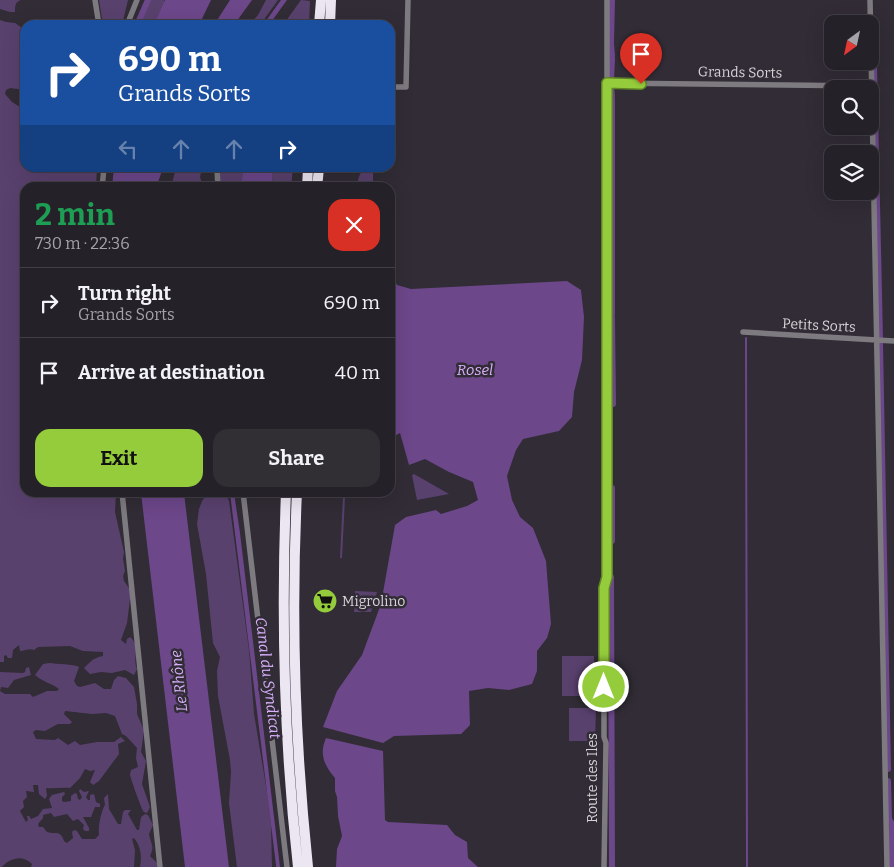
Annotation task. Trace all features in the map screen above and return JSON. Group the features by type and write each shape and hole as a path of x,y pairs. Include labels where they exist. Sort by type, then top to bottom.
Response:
{"highway":[{"path":"319,20 321,0"},
{"path":"330,20 331,0"},
{"path":"286,497 284,658 290,775 298,867"},
{"path":"296,497 294,589 296,688 308,867"}],"street":[{"path":"95,0 98,20"},
{"path":"129,20 137,0"},
{"path":"395,87 406,87 408,0"},
{"name":"Route des Iles","path":"604,867 606,756 604,737 604,588 607,577 607,0"},
{"path":"870,0 872,80"},
{"name":"Grands Sorts","path":"607,83 824,85"},
{"path":"873,135 887,867"},
{"name":"Petits Sorts","path":"743,332 894,341"},
{"path":"123,497 160,867"},
{"path":"244,497 287,867"}],"shaded area":[{"path":"0,0 21,0 16,4 15,12 10,12 0,9"},
{"path":"99,0 128,0 123,20 102,20"},
{"path":"149,0 164,0 166,8 158,20 141,20"},
{"path":"266,0 278,0 264,20 254,20"},
{"path":"301,0 310,1 309,20 287,20"},
{"path":"0,20 15,23 20,26 20,89 10,88 6,90 5,94 20,107 20,172 97,172 96,182 20,182 20,497 116,497 115,512 124,552 125,571 123,576 131,591 127,623 121,640 126,644 127,639 130,637 135,644 137,669 134,675 125,670 112,673 90,674 84,668 94,659 103,656 103,652 83,651 70,646 38,647 34,650 20,651 19,645 13,650 12,658 8,658 6,655 4,656 4,662 0,662"},
{"path":"175,172 201,172 202,182 172,182"},
{"path":"217,172 247,172 246,182 215,182"},
{"path":"270,172 293,172 292,182 273,182"},
{"path":"362,172 373,172 373,182 358,182"},
{"path":"414,474 449,494 417,500 412,475"},
{"path":"205,497 227,497 229,501 249,650 254,714 268,798 272,867 237,867 229,803 230,760 218,696 217,671 220,657 213,643 206,574 197,524 202,501"},
{"path":"343,497 345,497 342,558 340,558"},
{"path":"355,591 377,592 371,612 354,612"},
{"path":"562,656 594,656 594,696 562,696"},
{"path":"49,663 79,667 74,681 80,687 95,683 104,689 111,689 114,680 118,676 126,678 134,687 137,714 144,730 141,752 146,761 142,784 150,807 147,813 144,812 141,806 130,774 131,770 138,767 136,758 137,748 122,734 115,716 106,713 92,714 65,711 64,714 72,722 70,724 58,724 45,731 36,730 33,732 36,739 55,740 58,738 68,745 75,741 80,745 114,742 121,737 125,741 118,744 119,754 99,781 93,785 90,782 95,770 85,769 80,778 70,788 46,788 47,796 45,799 39,794 38,785 33,785 34,792 26,791 27,797 23,801 24,807 20,811 26,822 28,820 27,816 31,819 38,816 43,809 52,808 49,799 52,795 64,792 62,801 64,802 71,801 71,796 75,793 80,800 82,797 80,789 84,792 89,791 86,797 88,800 90,800 90,795 94,794 96,802 100,804 100,807 95,807 91,817 83,817 89,831 83,829 84,825 78,819 73,821 67,814 54,817 51,813 43,815 38,824 39,827 43,827 47,832 61,835 67,843 73,838 72,832 74,830 77,831 82,839 95,839 99,835 100,819 105,805 104,798 108,794 109,809 118,824 121,824 123,812 131,810 128,814 137,830 139,830 141,817 145,814 148,815 153,825 149,834 152,847 150,856 157,863 157,867 140,867 140,852 134,838 132,839 135,850 134,867 31,867 32,864 28,861 16,858 0,867 0,691 5,694 30,694 33,697 47,691 57,691 59,689 35,675 43,664"},
{"path":"29,667 31,675 14,680 8,688 1,687 0,691 0,672 23,673"},
{"path":"569,708 596,708 595,741 569,741"}],"water":[{"path":"165,0 211,0 201,20 156,20"},
{"path":"230,0 252,0 238,20 217,20"},
{"path":"281,0 287,0 273,20 267,20"},
{"path":"114,172 162,172 158,182 113,182"},
{"path":"243,172 272,172 272,182 242,182"},
{"name":"Rosel","path":"395,281 397,285 411,289 567,281 581,290 584,317 582,360 574,392 572,417 559,431 523,439 516,450 507,476 512,500 520,517 533,528 546,561 551,624 547,638 537,651 537,671 532,684 509,690 488,688 469,691 470,725 461,734 394,736 383,743 323,727 337,691 362,655 381,604 395,525 406,517 436,510 441,514 467,506 478,500 473,482 425,459 409,465 400,433 395,436"},
{"name":"Le Rhône","path":"141,497 184,497 229,867 185,867"},
{"name":"Canal du Syndicat","path":"230,497 235,497 240,533 280,867 276,867"},
{"path":"326,738 383,751 385,820 388,822 447,825 455,835 467,842 468,858 478,867 336,867 337,849 342,836 338,816 335,778 325,764 323,754"}],"waterway":[{"path":"139,20 148,0"},
{"path":"611,42 612,0"},
{"path":"611,44 612,56"},
{"path":"611,81 612,59"},
{"path":"874,70 880,339"},
{"path":"611,85 612,96"},
{"path":"612,99 612,315"},
{"path":"612,318 613,404"},
{"path":"746,338 747,867"},
{"path":"880,343 888,769"},
{"path":"612,488 612,541"},
{"path":"611,577 612,867"},
{"path":"888,781 889,819 892,824 892,867"}],"place":[{"name":"Migrolino","path":"325,601"}],"route":[{"path":"604,687 604,588 607,577 607,83 641,84"}]}
